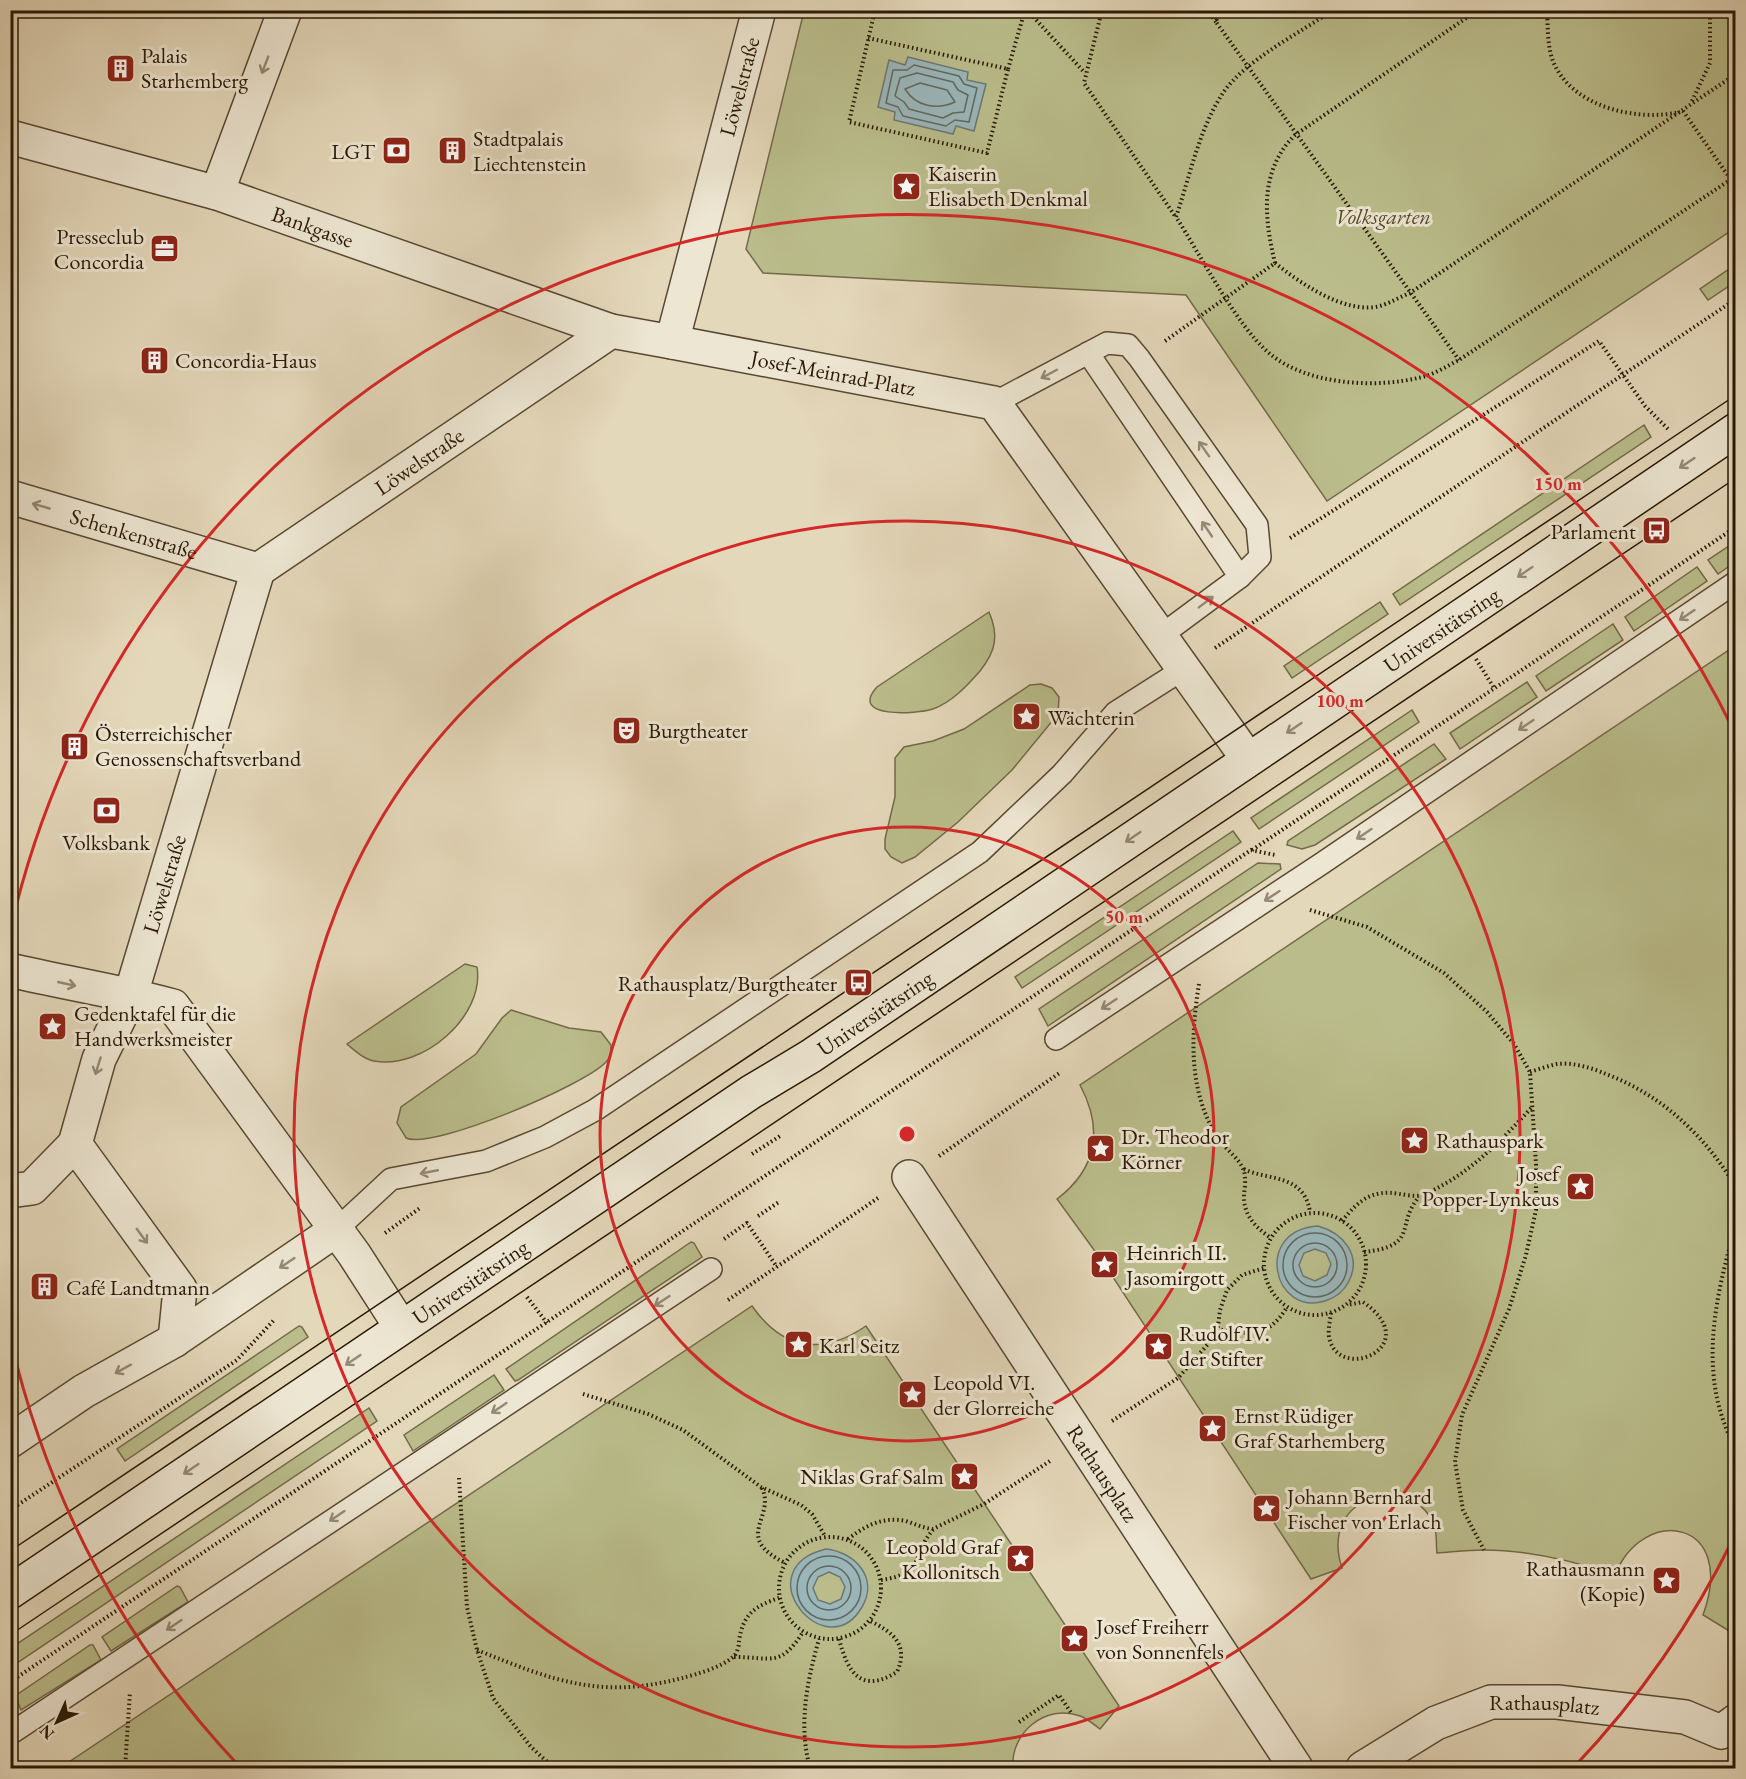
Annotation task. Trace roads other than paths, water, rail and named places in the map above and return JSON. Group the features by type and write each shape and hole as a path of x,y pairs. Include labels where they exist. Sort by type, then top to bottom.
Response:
{"street":[{"path":"217,193 285,10"},
{"name":"Löwelstraße","path":"672,342 759,10"},
{"name":"Bankgasse","path":"10,136 217,193 611,331"},
{"path":"611,331 672,342"},
{"name":"Löwelstraße","path":"75,1144 99,1059 131,994 258,570 611,331"},
{"name":"Josef-Meinrad-Platz","path":"672,342 994,403"},
{"path":"994,403 1182,670 1248,759"},
{"name":"Universitätsring","path":"10,1592 751,1092 811,1056 1736,430"},
{"name":"Schenkenstraße","path":"10,497 258,570"},
{"path":"10,970 77,986 131,994 173,1006 336,1230 401,1327"},
{"path":"10,1191 32,1188 75,1144 180,1289 174,1340"},
{"name":"Rathausplatz","path":"909,1177 1296,1768"},
{"path":"10,1441 84,1391 174,1340 336,1230"},
{"name":"Rathausplatz","path":"1363,1768 1436,1723 1491,1702 1557,1702 1685,1717 1720,1732 1736,1721"}],"lane":[{"path":"994,403 1107,343 1128,345 1257,525 1260,557 1240,577 1159,637"},
{"path":"1088,353 1240,577"},
{"path":"1056,1039 1321,864 1736,582"},
{"path":"336,1230 391,1179 486,1161 545,1137 595,1110 980,852 1062,774 1116,712 1182,670"},
{"path":"10,1734 711,1269"}],"water":[{"path":"908,57 968,72 967,80 986,84 974,131 956,126 953,134 894,120 895,112 878,107 889,60 905,65"},
{"path":"1318,1226 1335,1234 1348,1246 1353,1262 1352,1271 1349,1281 1339,1294 1325,1301 1307,1303 1293,1297 1283,1285 1278,1271 1278,1256 1284,1242 1298,1231","holes":["1315,1249 1326,1253 1331,1264 1327,1275 1315,1281 1303,1276 1299,1265 1304,1253"]},
{"path":"826,1549 846,1555 861,1568 868,1586 867,1596 862,1607 847,1623 830,1627 813,1621 800,1609 792,1592 792,1575 803,1560","holes":["829,1572 840,1577 845,1587 841,1599 830,1604 818,1600 813,1588 818,1577"]}],"tram line":[{"path":"10,1551 1736,395"},
{"path":"10,1635 1736,478"}],"place":[{"name":"Palais Starhemberg","path":"120,68"},
{"name":"LGT","path":"396,151"},
{"name":"Stadtpalais Liechtenstein","path":"452,151"},
{"name":"Kaiserin Elisabeth Denkmal","path":"907,186"},
{"name":"Presseclub Concordia","path":"165,249"},
{"name":"Concordia-Haus","path":"154,360"},
{"name":"Parlament","path":"1657,531"},
{"name":"Wächterin","path":"1027,717"},
{"name":"Burgtheater","path":"627,730"},
{"name":"Österreichischer Genossenschaftsverband","path":"74,746"},
{"name":"Volksbank","path":"106,810"},
{"name":"Rathausplatz/Burgtheater","path":"858,983"},
{"name":"Gedenktafel für die Handwerksmeister","path":"53,1026"},
{"name":"Rathauspark","path":"1415,1140"},
{"name":"Dr. Theodor Körner","path":"1100,1149"},
{"name":"Josef Popper-Lynkeus","path":"1580,1186"},
{"name":"Heinrich II. Jasomirgott","path":"1105,1265"},
{"name":"Café Landtmann","path":"45,1287"},
{"name":"Karl Seitz","path":"798,1345"},
{"name":"Rudolf IV. der Stifter","path":"1158,1346"},
{"name":"Leopold VI. der Glorreiche","path":"912,1395"},
{"name":"Ernst Rüdiger Graf Starhemberg","path":"1213,1428"},
{"name":"Niklas Graf Salm","path":"965,1476"},
{"name":"Johann Bernhard Fischer von Erlach","path":"1266,1509"},
{"name":"Leopold Graf Kollonitsch","path":"1021,1559"},
{"name":"Rathausmann (Kopie)","path":"1666,1581"},
{"name":"Josef Freiherr von Sonnenfels","path":"1075,1639"}],"park label":[{"name":"Volksgarten","path":"1383,216"}]}
